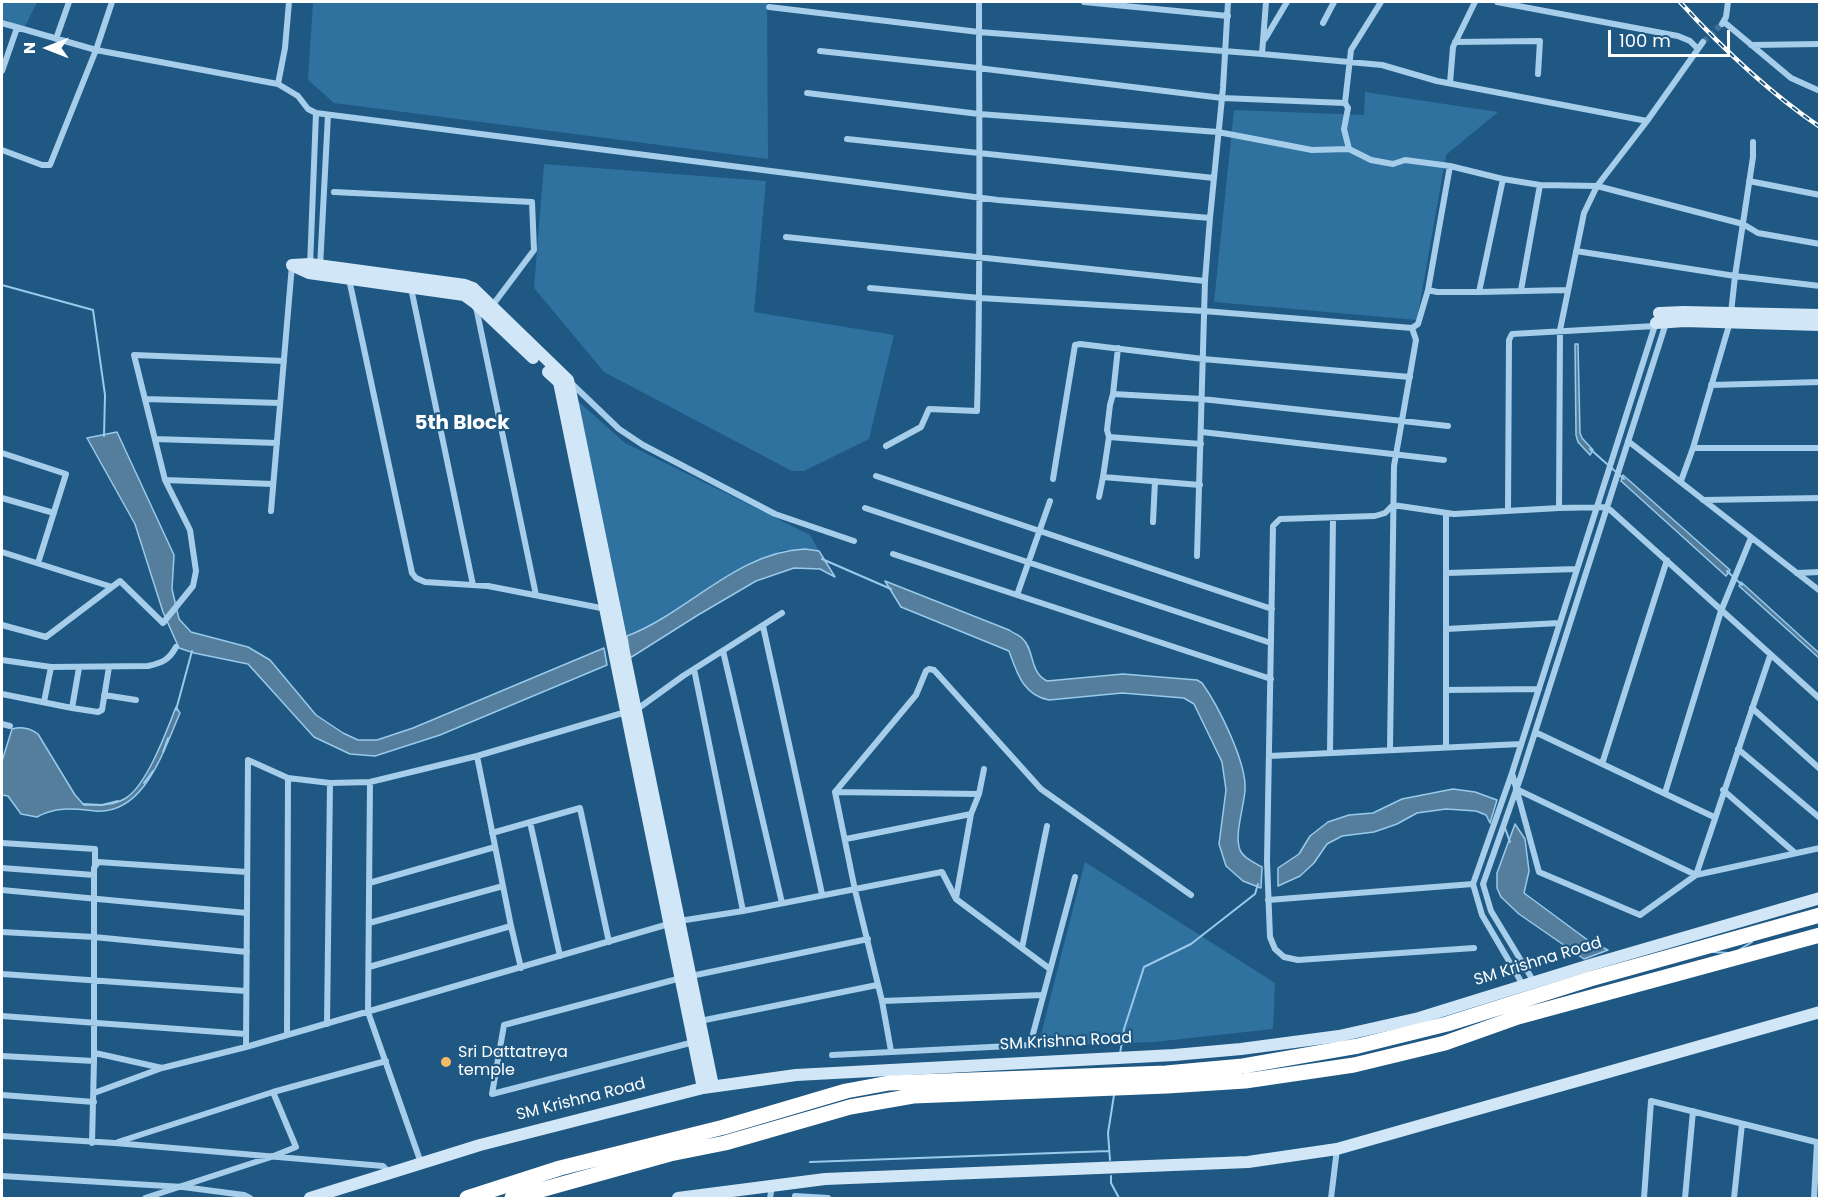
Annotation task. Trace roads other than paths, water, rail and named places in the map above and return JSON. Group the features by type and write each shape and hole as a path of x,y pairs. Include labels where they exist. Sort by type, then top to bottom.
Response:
{"highway":[{"name":"SM Krishna Road","path":"1244,1073 1447,1024 1590,979 1820,915"},
{"name":"SM Krishna Road","path":"512,1198 525,1187 560,1168 691,1142 724,1127 846,1091 889,1083 1045,1076 1244,1073 1354,1065 1445,1043 1518,1017 1820,934"},
{"name":"SM Krishna Road","path":"467,1198 525,1187"}],"street":[{"path":"56,39 69,2"},
{"path":"2,150 42,165 50,165 96,50 112,2"},
{"path":"278,84 285,48 289,2"},
{"path":"886,446 921,427 929,410 977,411 980,298 979,2"},
{"path":"1084,2 1228,16"},
{"path":"1197,556 1205,281 1226,52 1228,2"},
{"path":"1262,54 1266,2"},
{"path":"1263,42 1287,2"},
{"path":"1323,23 1334,2"},
{"path":"1349,149 1344,129 1348,108 1345,103 1351,50 1381,2"},
{"path":"1450,82 1455,42 1474,2"},
{"path":"1497,2 1520,4 1678,36 1690,41 1697,48"},
{"path":"1728,2 1723,23 1791,78 1820,91"},
{"path":"769,7 979,32 1382,65 1437,81 1647,121"},
{"path":"2,23 96,50 278,84 298,96 308,109 328,115 978,197 1210,218"},
{"path":"2,71 16,28"},
{"path":"1455,42 1540,41 1538,74"},
{"path":"1559,507 1560,330 1584,213 1597,186 1703,42"},
{"path":"1751,45 1820,44"},
{"path":"820,51 1222,98 1345,103"},
{"path":"807,93 979,114 1218,132 1312,150 1349,149 1371,160 1393,164 1405,160 1450,166 1540,185 1597,186 1743,224 1758,233 1820,244"},
{"path":"315,269 316,113"},
{"path":"315,269 328,115"},
{"path":"847,139 1214,178"},
{"path":"1681,481 1731,318 1753,157 1753,142"},
{"path":"870,288 980,298 1204,311 1412,327 1418,324 1428,291 1450,166"},
{"path":"1479,292 1503,179"},
{"path":"1749,181 1820,195"},
{"path":"1521,290 1540,185"},
{"path":"334,192 532,202 534,250 491,306"},
{"path":"786,237 1205,281"},
{"path":"1576,251 1735,276 1820,286"},
{"path":"271,512 292,266 465,285 473,288 564,381 674,922 686,977 700,1022 708,1087"},
{"path":"315,269 349,279 464,295 619,429 643,445 775,514 854,541"},
{"path":"349,279 412,573 416,578 425,582 472,585 606,609"},
{"path":"411,288 472,585"},
{"path":"473,288 536,595"},
{"path":"1428,291 1567,290"},
{"path":"1508,510 1509,340 1512,334 1661,319 1820,315"},
{"path":"1731,318 1820,325"},
{"path":"1529,984 1491,911 1483,884 1535,732 1618,474 1661,319"},
{"path":"1529,984 1482,915 1473,884 1512,773 1611,463 1661,319"},
{"path":"1390,749 1393,505 1396,454 1416,340 1412,327"},
{"path":"1053,479 1074,345 1086,344 1203,359 1410,376"},
{"path":"1099,497 1109,437 1107,430 1118,348"},
{"path":"2,625 46,637 120,581 163,622 193,586 196,571 190,530 165,480 134,355 284,361"},
{"path":"564,381 606,609 631,711"},
{"path":"1711,385 1820,382"},
{"path":"1113,394 1202,399 1448,426"},
{"path":"145,399 280,403"},
{"path":"1202,432 1444,460"},
{"path":"1109,437 1201,444"},
{"path":"155,439 277,442"},
{"path":"1628,441 1820,591"},
{"path":"1693,448 1820,448"},
{"path":"2,453 66,474 38,563"},
{"path":"876,476 1272,609"},
{"path":"1103,477 1200,485"},
{"path":"165,480 273,484"},
{"path":"1154,522 1155,481"},
{"path":"2,498 54,513"},
{"path":"1702,500 1820,498"},
{"path":"1017,595 1050,501"},
{"path":"1393,505 1446,513 1607,507 1820,699"},
{"path":"1393,505 1385,513 1375,516 1284,518 1276,522 1274,526 1267,861 1270,937 1275,949 1284,957 1298,960 1474,948"},
{"path":"865,508 1271,643"},
{"path":"1446,513 1446,747"},
{"path":"1330,752 1333,518"},
{"path":"1665,793 1721,611 1751,538"},
{"path":"2,552 112,587"},
{"path":"893,554 1270,679"},
{"path":"1602,764 1667,560"},
{"path":"1446,573 1577,568"},
{"path":"1796,573 1820,572"},
{"path":"246,1047 249,760 288,778 330,783 370,782 477,756 631,711 782,614"},
{"path":"1446,629 1560,622"},
{"path":"763,626 822,894"},
{"path":"2,660 51,668 148,666 162,663 171,656 176,646"},
{"path":"723,651 782,903"},
{"path":"1696,875 1770,656"},
{"path":"2,694 98,712 102,710 109,667"},
{"path":"44,702 51,668"},
{"path":"72,708 79,668"},
{"path":"694,669 743,911"},
{"path":"835,792 916,694 926,671 934,670 1041,789 1191,895"},
{"path":"1446,690 1539,689"},
{"path":"104,695 136,700"},
{"path":"1752,708 1820,769"},
{"path":"2,724 10,726"},
{"path":"1535,732 1714,817"},
{"path":"1269,756 1521,744"},
{"path":"1738,748 1820,818"},
{"path":"477,756 521,968"},
{"path":"956,899 972,814 984,769"},
{"path":"1512,773 1539,872 1640,915 1696,875 1820,848"},
{"path":"287,1035 288,778"},
{"path":"370,782 368,1012 421,1163"},
{"path":"327,1024 330,783"},
{"path":"1516,789 1696,875"},
{"path":"1723,790 1794,852"},
{"path":"835,792 979,794"},
{"path":"835,792 891,1051"},
{"path":"492,833 580,808 609,942"},
{"path":"846,839 972,814"},
{"path":"530,822 560,956"},
{"path":"1022,948 1047,826"},
{"path":"2,843 94,849 95,1053 92,1143"},
{"path":"369,883 495,847"},
{"path":"95,865 102,862 247,872"},
{"path":"2,868 94,875"},
{"path":"94,1093 162,1068 327,1024 674,922 743,911 942,872 956,899 1050,969"},
{"path":"832,1055 1030,1044 1074,877"},
{"path":"1268,900 1473,884"},
{"path":"369,923 503,886"},
{"path":"2,890 247,913"},
{"name":"SM Krishna Road","path":"310,1198 480,1144 708,1087 795,1075 1045,1076 1174,1055 1242,1049 1339,1036 1419,1018 1611,958 1820,898"},
{"path":"369,967 511,926"},
{"path":"2,932 247,952"},
{"path":"694,1042 492,1094 504,1025 686,977 867,939"},
{"path":"2,974 246,991"},
{"path":"686,977 694,1042 708,1087"},
{"path":"700,1022 877,985"},
{"path":"882,1001 1043,995"},
{"path":"678,1198 825,1179 1248,1162 1337,1149 1820,1012"},
{"path":"2,1016 246,1035"},
{"path":"95,1053 162,1068"},
{"path":"2,1056 94,1061"},
{"path":"115,1143 273,1092 386,1061"},
{"path":"145,1198 296,1147 273,1092"},
{"path":"2,1095 94,1102"},
{"path":"1644,1198 1651,1101 1818,1143 1814,1198"},
{"path":"1684,1198 1693,1111"},
{"path":"1734,1198 1742,1124"},
{"path":"2,1136 115,1143 383,1166 390,1173"},
{"path":"1331,1198 1337,1149"},
{"path":"2,1176 183,1187 244,1195 250,1198"},
{"path":"770,1198 772,1185"},
{"path":"795,1198 795,1196 828,1198"}],"waterway":[{"path":"2,285 93,310 105,395 104,436"},
{"path":"1590,449 1624,479"},
{"path":"822,559 891,589"},
{"path":"1727,571 1742,585"},
{"path":"176,710 192,651"},
{"path":"163,752 168,738"},
{"path":"144,783 153,771"},
{"path":"83,804 102,805 118,801"},
{"path":"1505,828 1510,842"},
{"path":"1120,1054 1124,1029 1144,967 1191,944 1255,894 1258,884"},
{"path":"1739,950 1752,942"},
{"path":"1713,952 1728,953"},
{"path":"1110,1160 1108,1133 1114,1095"},
{"path":"810,1162 1109,1151"},
{"path":"1111,1176 1111,1183 1119,1198"}],"tunnel":[{"path":"1703,42 1721,25"}],"railway":[{"path":"1680,2 1746,68 1820,127"}],"place":[{"name":"Sri Dattatreya temple","path":"446,1062"}],"district":[{"name":"5th Block","path":"462,424"}]}
